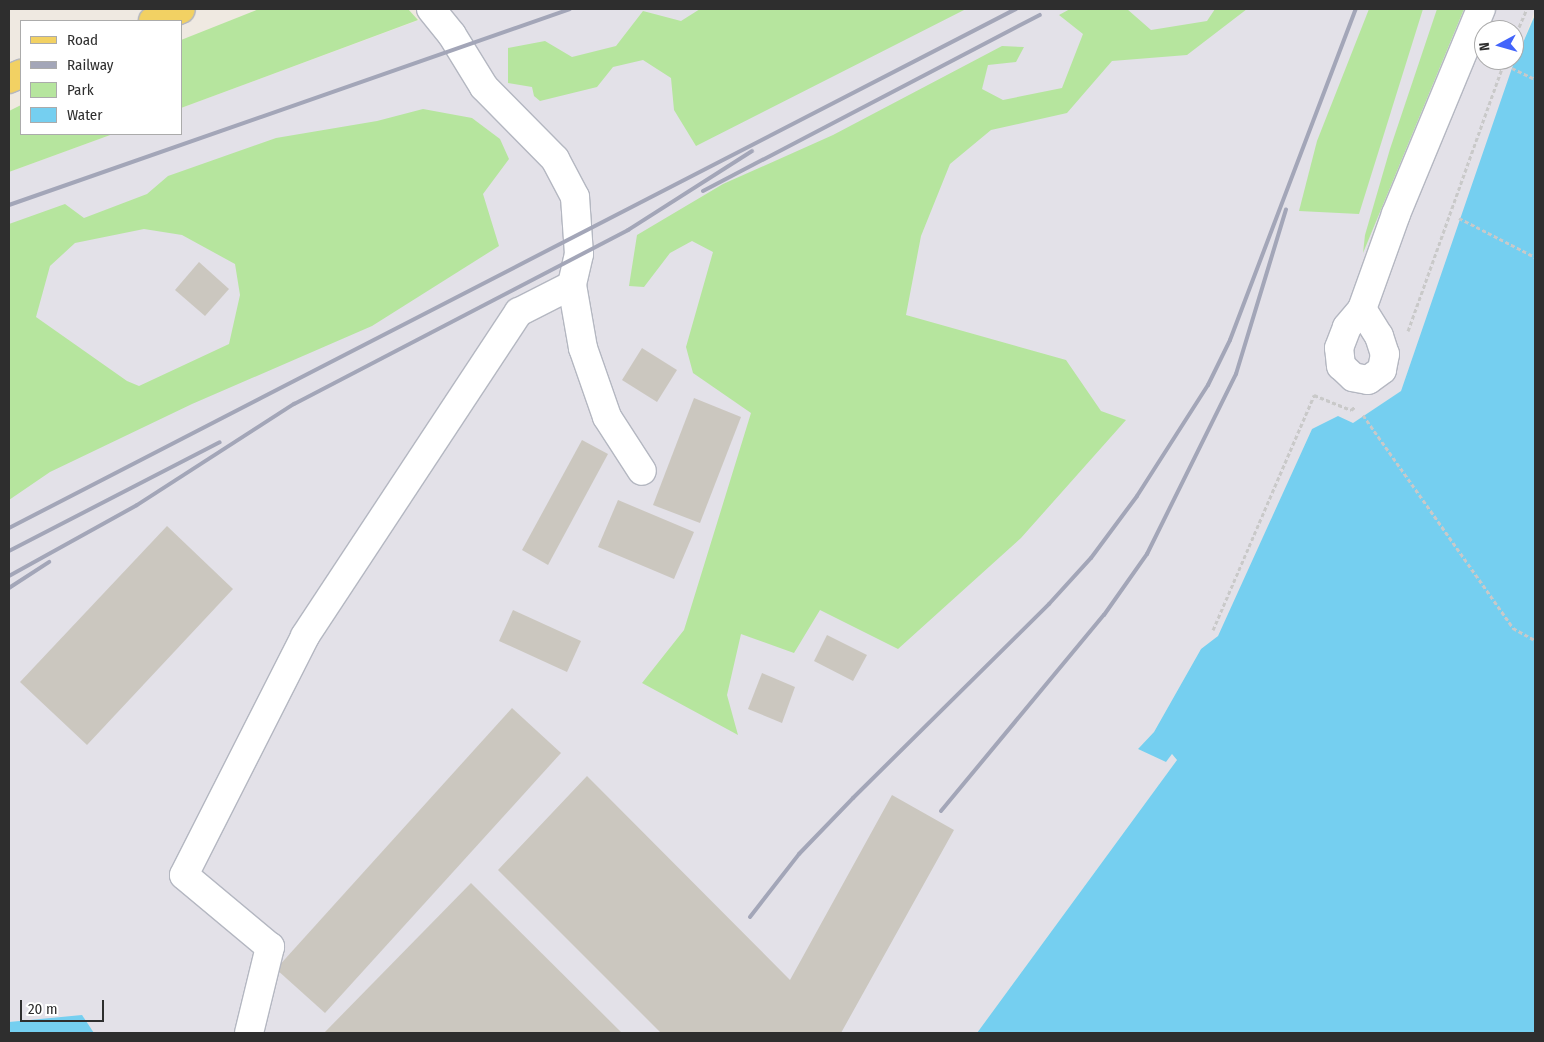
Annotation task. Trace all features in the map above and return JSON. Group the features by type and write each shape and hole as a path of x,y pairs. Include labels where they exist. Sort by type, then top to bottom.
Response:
{"main road":[{"path":"155,20 181,9"}],"street":[{"path":"431,9 452,35 484,87 555,159 575,197 579,254 572,285 583,348 607,417 642,470"},
{"path":"447,9 452,35"},
{"path":"1362,309 1396,214 1481,9"},
{"path":"249,1033 270,947 184,874 305,636 519,312 572,285"}],"path":[{"path":"1516,70 1535,79"},
{"path":"1459,218 1535,257"},
{"path":"1363,416 1513,628 1535,640"}],"shaded area":[{"path":"449,9 1535,9 1524,40 1524,20 1474,20 1474,70 1514,70 1401,391 1353,423 1312,429 1218,637 1201,649 1154,732 1138,749 1166,762 1172,754 1177,760 977,1033 94,1033 92,1029 9,1022 9,172 110,135 182,135 182,108"}],"green space":[{"path":"259,9 408,9 418,20 182,108 182,40"},
{"path":"700,9 966,9 696,146 674,110 671,78 643,60 613,67 597,87 540,101 534,96 532,87 508,83 508,48 545,41 572,57 616,46 643,11 681,21"},
{"path":"1070,9 1127,9 1151,30 1207,21 1215,9 1247,9 1187,55 1112,61 1067,113 991,130 950,164 921,236 906,315 1066,360 1101,411 1126,420 1021,538 898,649 820,610 794,653 741,634 727,695 738,735 642,683 684,630 751,413 693,373 686,347 713,252 692,241 670,253 644,287 629,286 637,235 723,184 833,135 1002,46 1024,47 1016,62 988,65 982,89 1003,100 1062,88 1083,34 1059,15"},
{"path":"1369,9 1423,9 1359,214 1299,211 1317,141"},
{"path":"1437,9 1464,9 1363,253 1365,235 1390,149"},
{"path":"20,106 20,135 110,135 9,172 9,111"},
{"path":"423,109 472,118 500,139 509,159 483,194 499,246 372,326 192,404 50,472 9,500 9,224 65,204 84,218 147,194 168,176 276,138 377,121","holes":["144,229 182,235 235,264 240,295 229,344 139,386 127,381 36,317 50,266 75,243"]}],"water":[{"path":"1535,15 1535,1033 977,1033 1177,760 1172,754 1166,762 1138,749 1154,732 1201,649 1218,636 1312,429 1338,416 1353,423 1401,391 1511,70 1524,70 1524,40"},
{"path":"82,1015 94,1033 9,1033 9,1022"}],"building":[{"path":"199,262 229,289 205,316 175,290"},
{"path":"642,348 677,370 657,402 622,380"},
{"path":"694,398 741,417 700,523 653,505"},
{"path":"582,440 608,454 548,565 522,550"},
{"path":"618,500 694,532 674,579 598,547"},
{"path":"167,526 233,589 87,745 20,682"},
{"path":"513,610 581,641 567,672 499,641"},
{"path":"827,635 867,655 853,681 814,661"},
{"path":"762,673 795,687 782,723 748,709"},
{"path":"512,708 561,753 325,1013 276,969"},
{"path":"587,776 790,980 892,795 954,830 841,1033 661,1033 498,870"},
{"path":"471,883 622,1033 324,1033"}],"railway":[{"path":"9,205 570,9"},
{"path":"9,528 1016,9"},
{"path":"750,917 799,854 1049,604 1091,558 1137,496 1208,385 1230,340 1356,9"},
{"path":"703,191 1040,15"},
{"path":"9,576 137,505 294,404 628,230 752,151"},
{"path":"941,811 1104,615 1147,554 1236,374 1286,209"},
{"path":"9,551 220,442"},
{"path":"9,588 49,562"}]}
